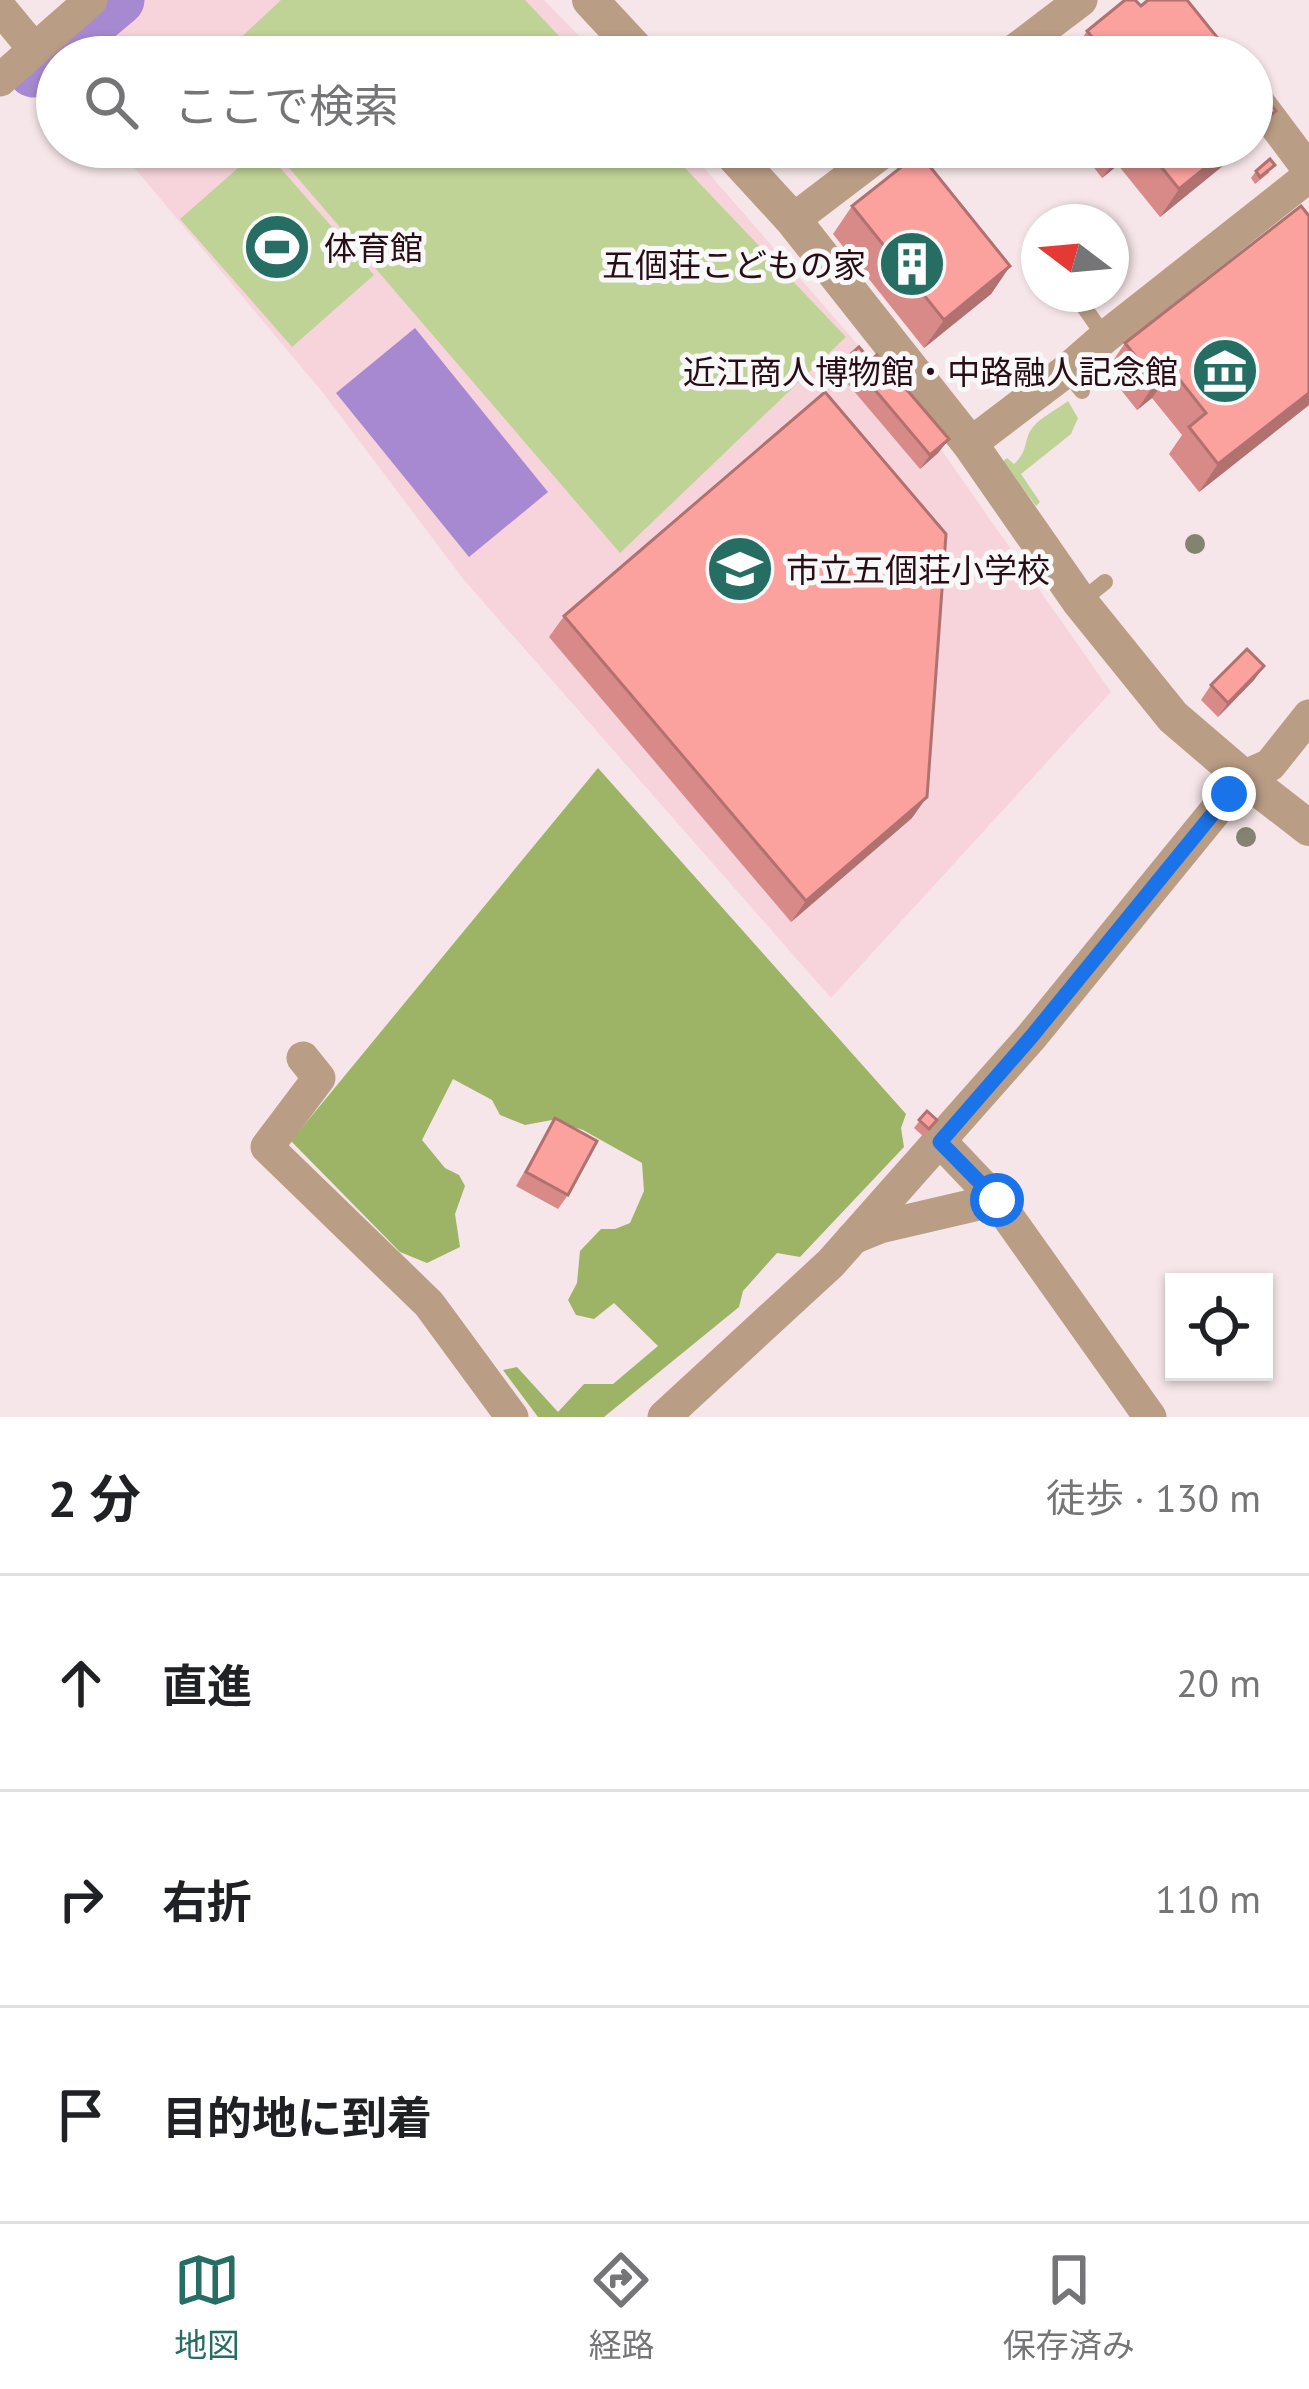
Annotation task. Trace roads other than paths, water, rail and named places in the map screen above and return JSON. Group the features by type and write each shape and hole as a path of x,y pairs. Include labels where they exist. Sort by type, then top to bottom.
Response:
{"street":[{"path":"49,36 91,0"},
{"path":"590,0 623,36"},
{"path":"1034,36 1081,0"},
{"path":"0,8 34,49 0,80"},
{"path":"970,444 1074,381 1105,337 1249,226 1309,173 1273,123"},
{"path":"745,168 793,220 1093,592 1173,717 1309,828"},
{"path":"793,220 861,168"},
{"path":"664,1417 806,1288 1032,1036 1243,777 1270,765 1309,716"},
{"path":"303,1058 319,1078 267,1147 429,1304 512,1417"},
{"path":"940,1142 997,1200 1150,1417"},
{"path":"852,1238 997,1200"}],"lane":[{"path":"1087,312 1105,337"}],"waterway":[{"path":"76,36 119,0"}],"place":[{"name":"体育館","path":"277,247"},
{"name":"五個荘こどもの家","path":"912,264"},
{"name":"近江商人博物館・中路融人記念館","path":"1225,371"},
{"name":"市立五個荘小学校","path":"740,569"}]}
